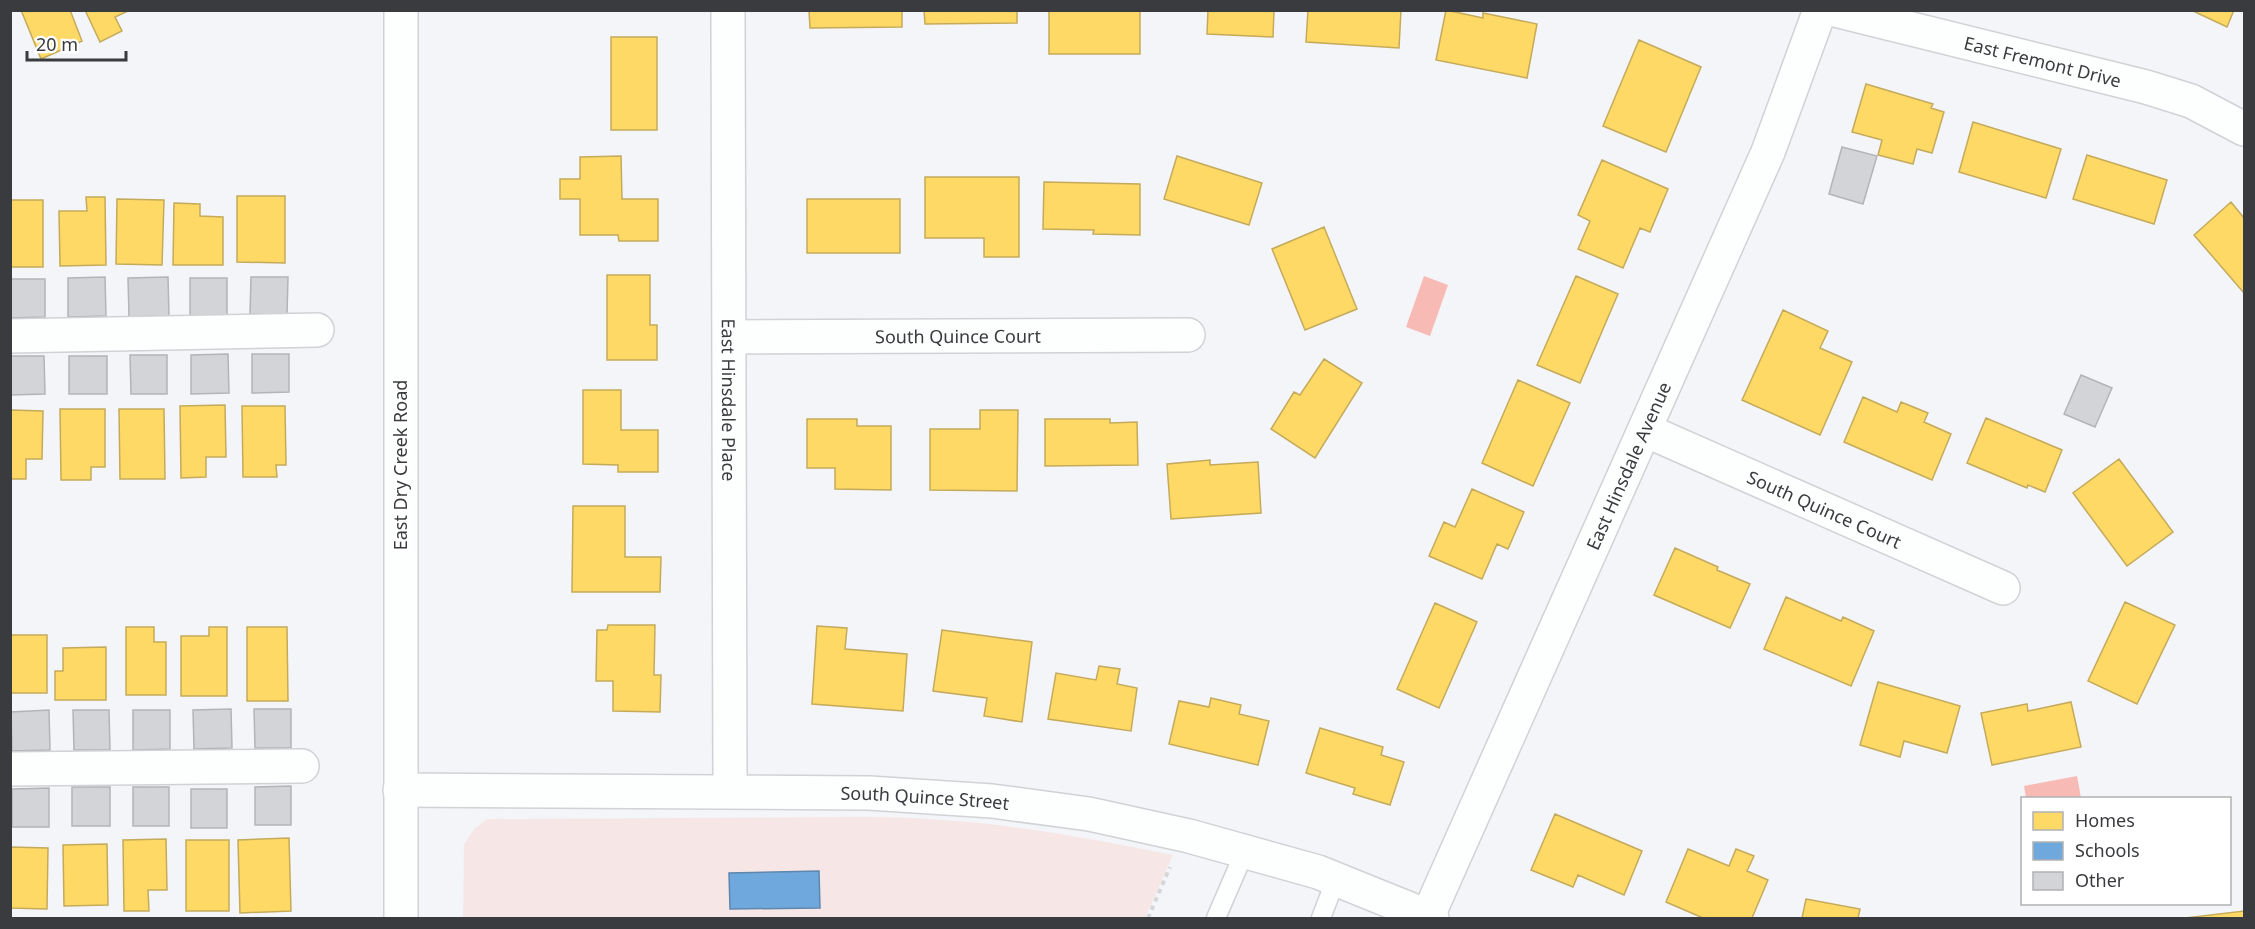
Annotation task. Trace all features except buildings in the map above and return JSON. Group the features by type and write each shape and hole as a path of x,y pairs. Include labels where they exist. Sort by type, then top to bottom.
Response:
{"street":[{"name":"East Dry Creek Road","path":"401,10 401,918"},
{"name":"East Hinsdale Place","path":"728,10 730,790"},
{"name":"East Hinsdale Avenue","path":"1429,918 1768,152 1820,10"},
{"name":"East Fremont Drive","path":"1835,10 2146,87 2191,101 2244,129"},
{"path":"10,336 317,330"},
{"name":"South Quince Court","path":"730,337 1188,335"},
{"name":"South Quince Court","path":"1645,430 2003,588"},
{"path":"10,769 302,766"},
{"name":"South Quince Street","path":"400,790 730,790 869,793 992,801 1089,814 1189,836 1317,872 1429,918"}],"lane":[{"path":"1216,918 1245,851"},
{"path":"1321,918 1336,879"}],"path":[{"path":"1148,918 1173,861"}],"shaded area":[{"path":"1424,276 1448,285 1430,336 1406,327"},
{"path":"2077,776 2081,797 2026,797 2024,786"},
{"path":"908,818 988,824 1173,855 1145,918 463,918 464,844 474,829 487,819"}]}
